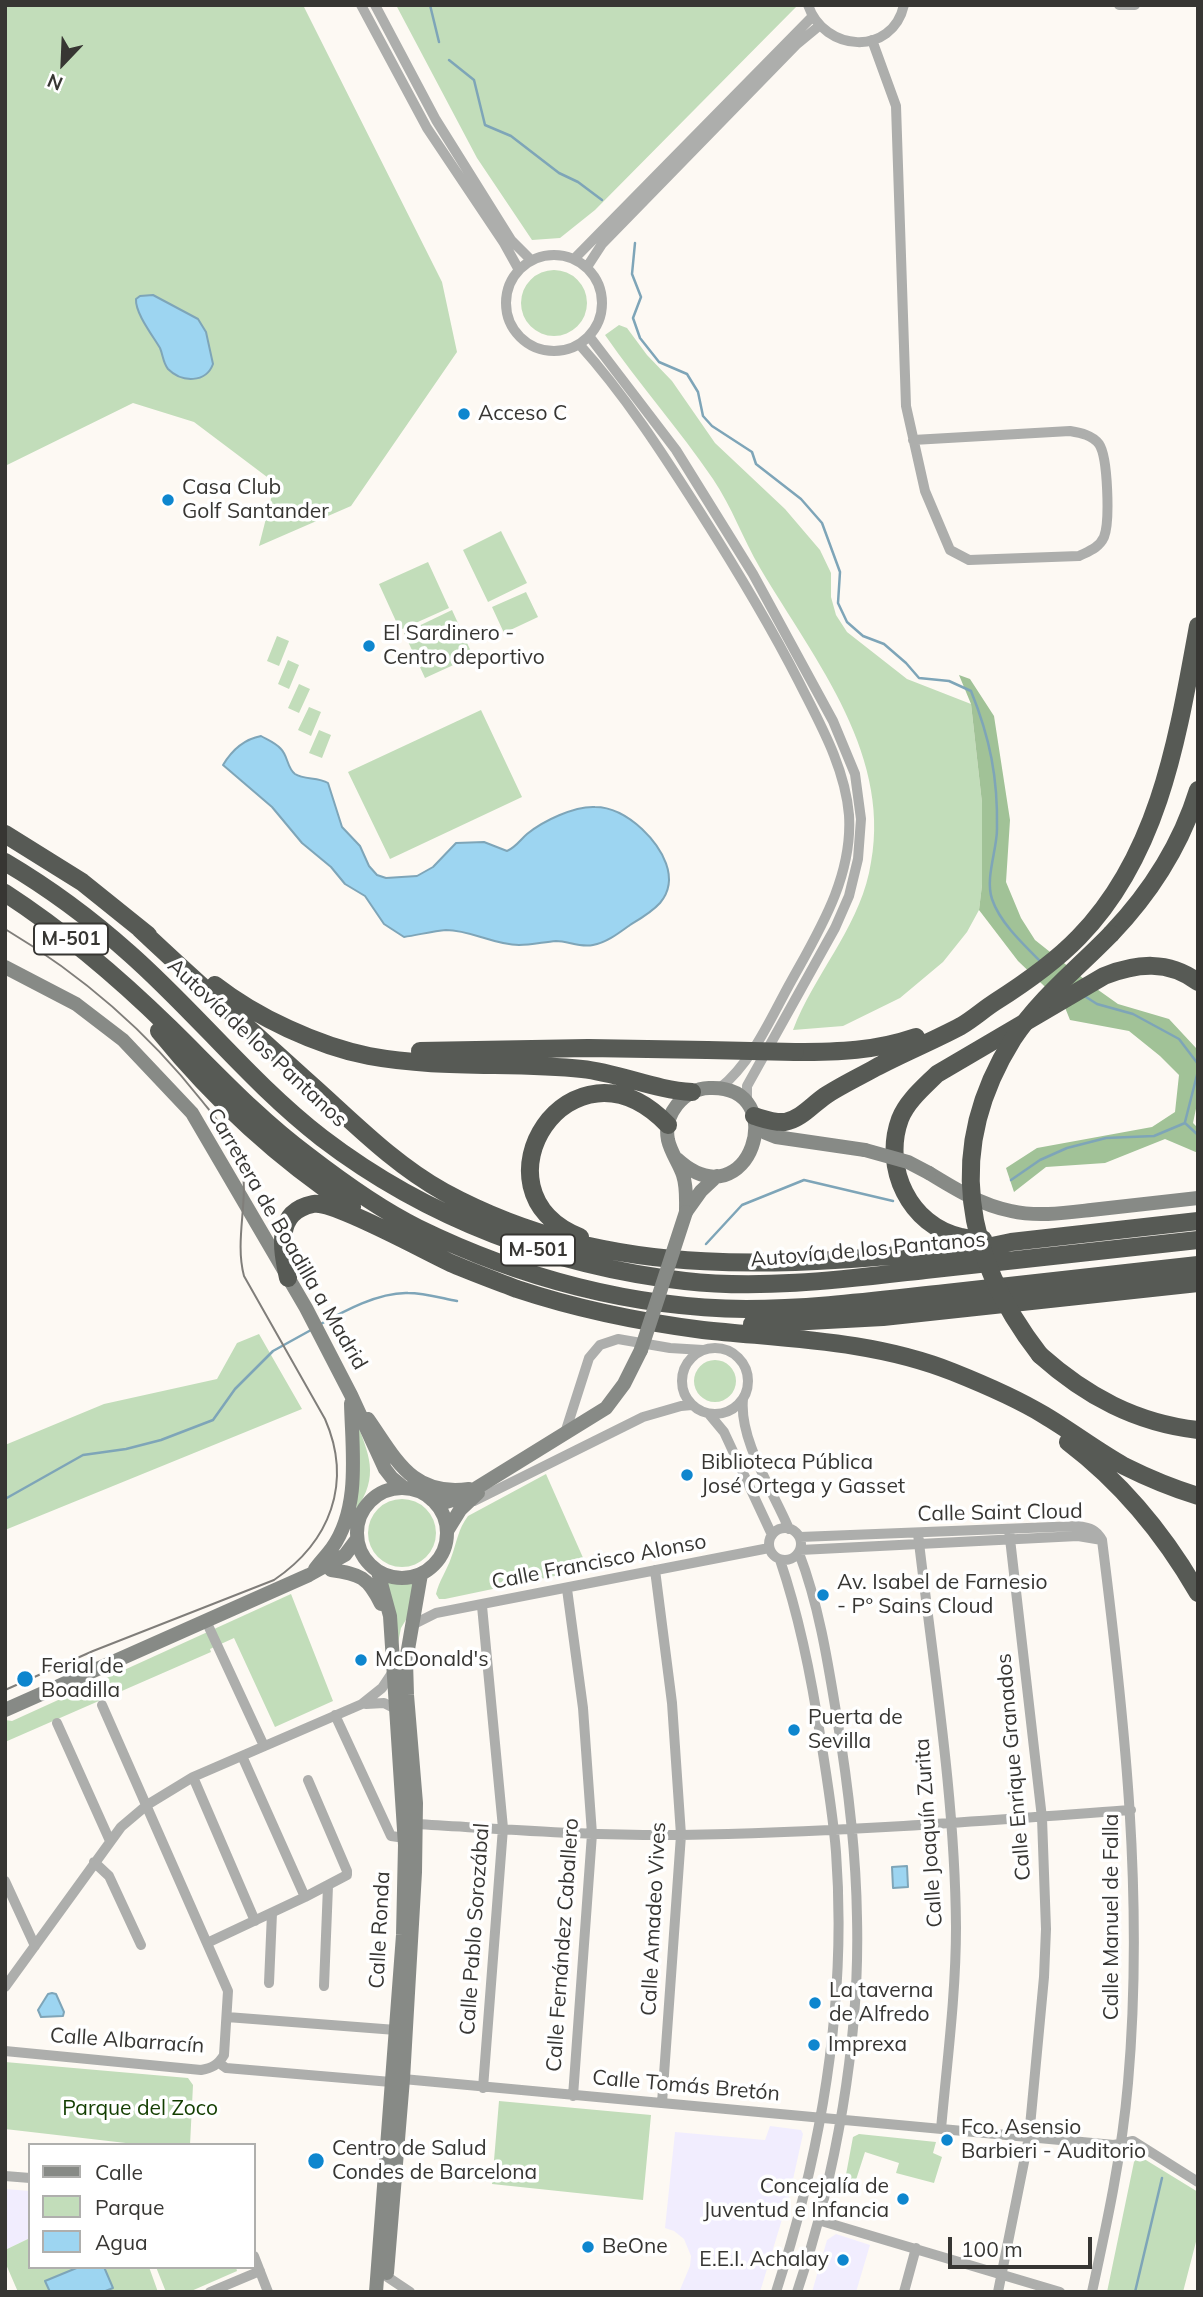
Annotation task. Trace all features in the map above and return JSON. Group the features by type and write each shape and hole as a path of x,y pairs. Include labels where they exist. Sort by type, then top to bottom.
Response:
{"highway":[{"path":"752,1115 771,1122 786,1122 800,1115 825,1096 962,1025 1028,981 1081,936 1132,864 1150,823 1165,783 1179,730 1198,626"},
{"path":"1198,790 1184,829 1169,859 1132,912 1039,1006 1014,1038 984,1096 973,1145 972,1197 983,1255 993,1282 1009,1313 1040,1355 1073,1382 1119,1409 1149,1421 1198,1430"},
{"path":"5,834 82,882 236,1001 276,1024 312,1038 368,1056 421,1062 537,1065 587,1070 643,1082 668,1091 692,1092"},
{"name":"Autovía de los Pantanos","path":"5,862 81,913 131,955 270,1092 321,1137 376,1176 430,1206 497,1237 563,1258 616,1271 687,1282 743,1284 872,1276 1198,1240"},
{"name":"M-501","path":"5,893 49,922 131,991 254,1111 304,1153 364,1196 416,1227 475,1254 559,1283 663,1302 746,1309 876,1300 1198,1265"},
{"path":"140,929 387,1153 442,1191 493,1216 586,1246 685,1261 775,1264 924,1253 1198,1221"},
{"path":"1011,1242 961,1237 936,1227 916,1211 895,1173 894,1144 900,1118 915,1096 937,1074 1104,976 1128,968 1154,965 1172,968 1198,982"},
{"path":"131,991 136,1002 186,1064 243,1123 291,1165 397,1237"},
{"path":"312,1038 400,1051 588,1048 853,1052 896,1044 984,1009"},
{"path":"609,1249 570,1234 553,1222 535,1200 530,1172 535,1143 546,1121 557,1110 586,1095 608,1094 632,1098 647,1106 668,1125"},
{"path":"288,1278 281,1244 284,1229 289,1219 300,1209 319,1203 334,1207 498,1282 583,1308 670,1325 792,1337 901,1354 953,1372 1042,1413 1123,1465 1165,1485 1198,1496"},
{"path":"640,1319 765,1324 883,1317 1198,1283"},
{"path":"996,1392 1085,1455 1136,1503 1175,1552 1198,1592"}],"street":[{"path":"361,5 427,128 519,270"},
{"path":"374,5 436,120 511,240 531,260"},
{"path":"808,5 816,22 833,38 852,43 882,36 894,25 904,5"},
{"path":"1119,5 1135,5"},
{"path":"574,259 816,22"},
{"path":"587,267 602,244 816,22"},
{"path":"872,40 897,106 906,406 913,440 925,491 945,541 950,550 969,560 1079,556 1095,549 1104,538 1107,517 1104,459 1099,445 1085,434 1070,432 913,440"},
{"path":"559,255 574,259 587,267 599,285 603,303 598,323 579,344 566,349 546,350 528,343 511,324 506,307 508,290 519,270 531,260 559,255"},
{"path":"589,336 676,450 752,574 833,721 855,774 861,819 858,859 849,896 835,928 747,1086 756,1139 752,1152 743,1164 731,1172 717,1176 688,1170 677,1159"},
{"path":"579,344 599,367 670,465 730,560 777,639 843,775 849,816 847,856 837,891 824,922 769,1020 735,1076 720,1088"},
{"name":"Carretera de Boadilla a Madrid","path":"5,967 76,1004 123,1040 162,1078 192,1113 306,1308 351,1395 374,1450 392,1478 404,1488"},
{"path":"686,1212 686,1189 667,1137 668,1125 672,1111 680,1100 692,1092 706,1088 730,1091 766,1133 795,1141 865,1150 908,1162 969,1196 1001,1209 1030,1214 1062,1213 1198,1198"},
{"path":"752,1152 777,1142 795,1141"},
{"path":"373,1568 359,1548 357,1539 359,1518 371,1500 381,1493 404,1488 414,1490 432,1500 455,1500 564,1436 598,1413 616,1396 641,1350 686,1212 701,1191 717,1176"},
{"path":"564,1436 589,1358 600,1345 618,1339 670,1348 722,1349 737,1357 747,1372 747,1390 743,1398 731,1410 708,1414"},
{"path":"704,1350 690,1360 682,1375 683,1391 692,1405 708,1414 724,1432 772,1535"},
{"path":"351,1395 409,1475 440,1490 475,1488"},
{"path":"309,1575 333,1546 350,1505 353,1475 351,1395"},
{"path":"743,1398 745,1429 789,1529 800,1537 800,1552 813,1597 832,1689 853,1830 858,1920 856,1976 841,2120 818,2220 796,2292"},
{"path":"467,1504 643,1417 692,1405"},
{"name":"Carretera de Boadilla a Madrid","path":"371,1500 378,1474 374,1450"},
{"path":"309,1575 331,1570 373,1568 399,1578 421,1574 438,1561 453,1519 497,1476"},
{"path":"432,1500 439,1509 447,1531"},
{"name":"Calle Saint Cloud","path":"800,1537 919,1539 1009,1535 1078,1526 1091,1528 1102,1540"},
{"path":"776,2292 804,2195 821,2118 834,2023 837,1975 834,1830 814,1693 791,1591 780,1560 769,1548 772,1535 779,1529 789,1529"},
{"name":"Calle Enrique Granados","path":"998,2292 1029,2137 1046,1929 1042,1818 1009,1535"},
{"path":"5,1710 309,1575 345,1555 357,1539"},
{"name":"Calle Saint Cloud","path":"800,1552 919,1539"},
{"name":"Calle Joaquín Zurita","path":"919,1539 952,1824 955,1889 955,1973 941,2129"},
{"name":"Calle Manuel de Falla","path":"1092,2292 1107,2228 1121,2143 1128,2087 1135,1962 1131,1810 1117,1657 1102,1540"},
{"name":"Calle Francisco Alonso","path":"412,1625 436,1613 769,1548"},
{"path":"780,1560 791,1560 800,1552"},
{"name":"Calle Ronda","path":"373,1568 390,1616 405,1838 396,2030 397,2080"},
{"path":"331,1570 352,1573 369,1583 381,1603 391,1634"},
{"name":"Calle Amadeo Vives","path":"655,1570 672,1703 681,1835 662,2103"},
{"name":"Calle Ronda","path":"386,2292 397,2080 412,1941 416,1824 414,1757 406,1661 421,1574"},
{"name":"Calle Fernández Caballero","path":"567,1589 583,1708 592,1835 573,2096"},
{"path":"415,1604 422,1610 436,1613"},
{"name":"Calle Pablo Sorozábal","path":"482,1606 503,1828 483,2088"},
{"path":"206,1621 264,1746"},
{"path":"376,1702 389,1694 393,1679"},
{"path":"362,1704 393,1679"},
{"path":"5,1987 121,1827 146,1805 193,1777 362,1704 384,1703 396,1709"},
{"name":"Calle Albarracín","path":"5,2051 201,2070 219,2063 224,2055 228,1991 102,1705"},
{"path":"335,1715 391,1836 405,1838"},
{"path":"57,1723 110,1842"},
{"path":"242,1756 305,1898"},
{"path":"193,1777 255,1921"},
{"path":"207,1943 305,1898 347,1875 308,1780"},
{"path":"416,1824 592,1835 681,1835 853,1830 1131,1810"},
{"path":"94,1862 109,1876 141,1945"},
{"path":"5,1881 35,1946"},
{"path":"324,1986 328,1886"},
{"path":"269,1983 272,1913"},
{"path":"227,2017 396,2030"},
{"name":"Calle Tomás Bretón","path":"219,2063 226,2068 397,2080 1114,2145 1139,2143 1198,2182"},
{"name":"Calle Ronda","path":"376,2292 394,2127"},
{"path":"5,2176 28,2178"},
{"path":"818,2220 1060,2292"},
{"path":"904,2292 916,2248"},
{"path":"256,2261 268,2292"},
{"path":"210,2292 260,2271"},
{"path":"386,2276 410,2292"}],"shaded area":[{"path":"770,2126 801,2130 803,2134 790,2193 760,2292 679,2292 690,2266 691,2256 684,2239 665,2228 675,2132 765,2140"},
{"path":"5,2189 28,2191 28,2239 5,2250"},
{"name":"E.E.I. Achalay","path":"836,2234 870,2245 856,2292 812,2292 827,2240"}],"green space":[{"path":"5,5 303,5 442,282 457,352 351,506 259,546 275,483 194,422 133,403 5,466"},
{"path":"396,5 798,5 595,210 560,238 532,240 477,158"},
{"path":"554,270 567,273 577,280 584,290 587,303 584,316 577,326 567,333 554,336 541,333 531,326 524,316 521,303 524,290 531,280 541,273"},
{"path":"619,325 627,328 647,355 672,381 715,443 785,509 820,550 831,573 831,597 836,615 847,632 907,679 971,704 982,803 982,885 979,910 967,932 943,962 900,998 843,1026 793,1030 855,914 869,873 874,831 871,790 861,750 826,675 760,568 720,490 605,335"},
{"path":"501,531 527,583 488,602 463,550"},
{"path":"428,562 449,608 400,630 379,584"},
{"path":"526,592 538,617 504,633 492,607"},
{"path":"452,610 473,656 425,678 404,633"},
{"path":"277,636 289,641 279,666 267,661"},
{"path":"288,660 299,665 289,689 278,684"},
{"path":"959,675 970,679 994,716 1010,820 1006,882 1021,918 1035,940 1094,987 1118,1004 1169,1019 1196,1048 1198,1099 1193,1123 1198,1128 1198,1153 1165,1139 1105,1163 1046,1167 1014,1192 1006,1168 1037,1148 1152,1127 1175,1112 1179,1075 1129,1031 1070,1020 1064,1005 1018,961 979,910 982,885 982,803 971,704"},
{"path":"299,684 310,689 299,713 288,708"},
{"path":"309,707 321,712 311,736 298,730"},
{"path":"481,710 522,797 390,859 348,772"},
{"path":"319,730 331,735 322,758 309,753"},
{"path":"259,1334 302,1409 5,1530 5,1445 104,1404 217,1379 237,1343"},
{"path":"715,1360 730,1366 736,1381 730,1396 715,1402 700,1396 694,1381 700,1366"},
{"path":"355,1418 370,1465 368,1486 356,1510 359,1474"},
{"path":"546,1474 588,1569 439,1599 437,1589 468,1516"},
{"path":"402,1499 415,1502 426,1509 433,1520 436,1533 433,1546 426,1557 415,1564 402,1567 389,1564 378,1557 371,1546 368,1533 371,1520 378,1509 389,1502"},
{"path":"384,1581 399,1584 414,1582 407,1618 401,1628 398,1643"},
{"path":"291,1594 333,1701 275,1727 234,1638 210,1649 211,1652 5,1742 5,1720 12,1721"},
{"name":"Parque del Zoco","path":"5,2062 188,2078 193,2085 190,2143 126,2143 5,2129"},
{"path":"499,2101 651,2115 643,2200 492,2184"},
{"path":"859,2134 936,2142 933,2153 942,2157 934,2183 896,2173 899,2163 865,2152 855,2183 845,2180 853,2137"},
{"path":"1137,2157 1198,2192 1198,2234 1183,2292 1107,2292"},
{"path":"28,2239 28,2269 150,2269 158,2292 18,2292 5,2262 5,2250"},
{"path":"157,2269 236,2269 189,2292 166,2292"}],"water":[{"path":"153,295 198,319 206,332 213,364 205,375 187,379 174,374 166,367 160,348 136,305 136,299 140,296"},
{"path":"261,736 281,749 295,774 328,783 342,827 360,846 369,866 377,875 386,878 417,876 433,867 456,843 484,842 507,851 550,819 578,809 595,807 620,814 649,836 662,854 669,873 666,893 660,903 646,915 612,937 593,945 556,941 510,944 446,930 404,937 384,924 365,896 345,884 331,867 302,843 272,807 223,765 239,746"},
{"path":"907,1866 908,1887 893,1888 892,1867"},
{"path":"48,1994 56,1994 64,2012 63,2016 41,2017 38,2010"},
{"path":"74,2269 105,2269 113,2288 103,2292 50,2292 45,2281"}],"waterway":[{"path":"430,5 439,42"},
{"path":"449,60 474,80 485,125 511,136 559,173 578,182 602,200"},
{"path":"635,243 632,274 641,297 633,318 640,338 659,362 687,374 698,392 703,416 712,426 752,452 756,464 801,499 822,523 840,572 838,603 847,622 863,636 884,644 919,678 949,681 971,691 988,742 996,793 996,837 990,882 992,899 1007,925 1042,963"},
{"path":"1086,997 1097,1004 1133,1014 1179,1039 1198,1064"},
{"path":"1185,1122 1198,1071"},
{"path":"1011,1180 1040,1160 1067,1148 1106,1138 1154,1136 1185,1123 1198,1135"},
{"path":"706,1244 742,1205 804,1180 893,1201"},
{"path":"319,1325 362,1303 385,1296 408,1293 457,1301"},
{"path":"5,1499 83,1455 126,1449 161,1440 213,1420 235,1389 273,1351 311,1330"},
{"path":"1135,2292 1162,2178"}],"tram line":[{"path":"5,929 61,965 136,1028 181,1075 230,1139 238,1155 243,1177 241,1262 244,1276 325,1419 337,1466 336,1488 322,1529 310,1548 274,1580 93,1651 5,1690"}],"place":[{"name":"Acceso C","path":"464,414"},
{"name":"Casa Club Golf Santander","path":"168,500"},
{"name":"El Sardinero - Centro deportivo","path":"369,646"},
{"name":"Biblioteca Pública José Ortega y Gasset","path":"687,1475"},
{"name":"Av. Isabel de Farnesio - Pº Sains Cloud","path":"823,1595"},
{"name":"McDonald's","path":"361,1660"},
{"name":"Ferial de Boadilla","path":"25,1679"},
{"name":"Puerta de Sevilla","path":"794,1730"},
{"name":"La taverna de Alfredo","path":"815,2003"},
{"name":"Imprexa","path":"814,2045"},
{"name":"Fco. Asensio Barbieri - Auditorio","path":"947,2140"},
{"name":"Centro de Salud Condes de Barcelona","path":"316,2161"},
{"name":"Concejalía de Juventud e Infancia","path":"903,2199"},
{"name":"BeOne","path":"588,2247"},
{"name":"E.E.I. Achalay","path":"843,2260"}]}
